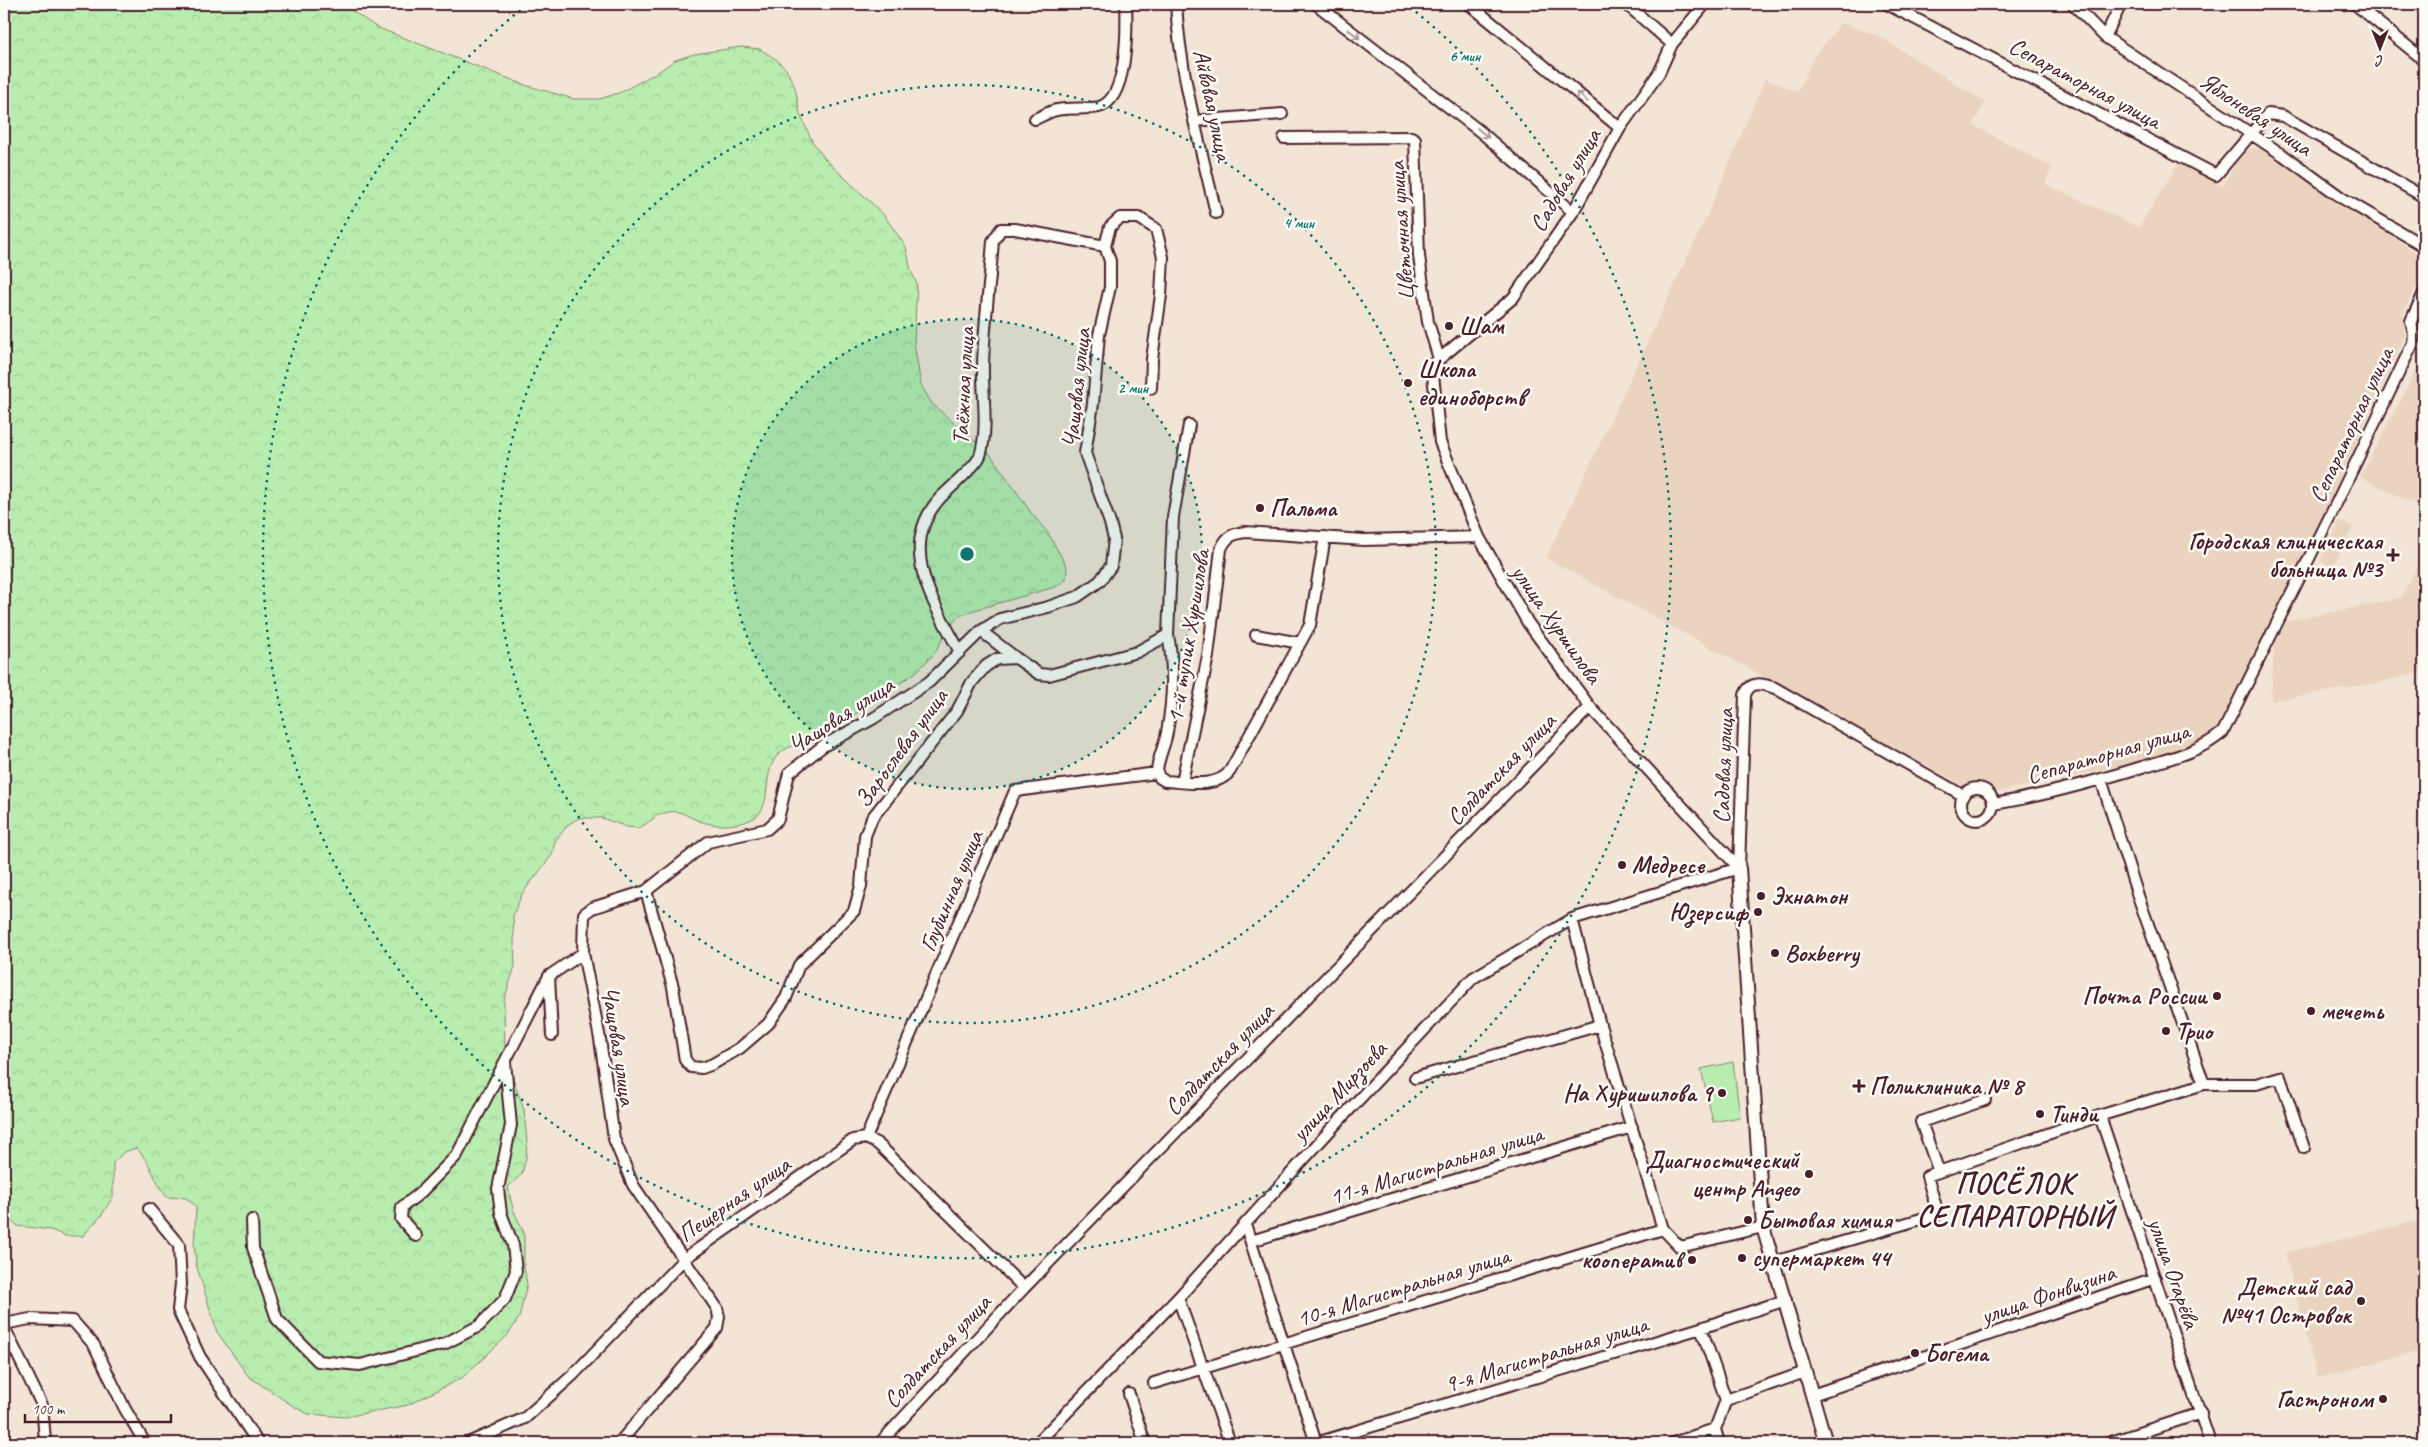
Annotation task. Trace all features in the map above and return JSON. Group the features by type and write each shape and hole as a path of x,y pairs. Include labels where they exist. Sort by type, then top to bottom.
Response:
{"street":[{"path":"1035,119 1056,110 1101,107 1114,96 1121,75 1127,37 1126,4"},
{"name":"Айвовая улица","path":"1176,4 1178,38 1194,121 1216,213"},
{"path":"1316,4 1482,132 1573,212"},
{"path":"1469,4 1620,128"},
{"path":"1626,4 1672,44"},
{"name":"Садовая улица","path":"1439,359 1514,298 1573,212 1620,128 1658,73 1672,44 1705,4"},
{"name":"Сепараторная улица","path":"1887,4 2216,175 2250,134"},
{"name":"Яблоневая улица","path":"2073,4 2105,37 2283,154 2342,198 2424,246"},
{"path":"2105,37 2121,4"},
{"path":"2354,4 2424,60"},
{"path":"1194,121 1282,114"},
{"path":"2250,134 2268,114 2283,116 2424,197"},
{"name":"Цветочная улица","path":"1284,138 1411,137 1415,139 1419,256 1428,322 1439,359"},
{"path":"1105,246 1110,227 1120,218 1139,218 1156,229 1163,257 1161,295 1152,359 1151,388"},
{"name":"Таёжная улица","path":"960,652 929,594 920,566 922,525 929,510 979,458 984,434 983,365 993,240 1001,229 1105,246"},
{"name":"Чащовая улица","path":"619,1443 717,1328 719,1317 716,1308 633,1185 614,1139 600,1039 583,953 584,914 592,908 646,891 708,842 767,829 778,820 789,773 823,746 929,682 982,631 1000,619 1077,598 1100,581 1111,566 1114,552 1110,523 1085,453 1093,404 1099,335 1110,287 1110,261 1105,246"},
{"name":"Сепараторная улица","path":"1993,804 2024,799 2101,779 2202,747 2209,744 2223,732 2335,506 2412,343 2414,335 2411,321 2424,293"},
{"name":"улица Хуршилова","path":"1439,359 1432,364 1440,442 1478,537 1494,568 1528,623 1590,707 1739,868"},
{"path":"982,631 1039,674 1049,676 1138,652 1168,635 1173,517 1190,425"},
{"name":"1-й тупик Хуршилова","path":"1182,782 1200,703 1221,549 1225,540 1233,533 1325,536 1364,540 1478,537"},
{"path":"1157,773 1165,781 1216,782 1224,779 1310,625 1325,536"},
{"name":"1-й тупик Хуршилова","path":"1157,773 1167,732 1171,702 1172,657 1168,635"},
{"path":"1256,635 1300,643"},
{"name":"Зарослевая улица","path":"646,891 673,987 685,1060 692,1067 702,1068 740,1048 768,1024 786,998 799,965 854,911 861,886 865,836 872,818 957,711 972,682 986,666 996,658 1016,658"},
{"name":"Садовая улица","path":"1739,868 1745,695 1747,689 1752,685 1762,684 1775,688 1964,796"},
{"name":"Солдатская улица","path":"880,1443 1024,1288 1590,707"},
{"name":"Глубинная улица","path":"866,1138 1015,791 1157,773"},
{"path":"2101,779 2137,893 2204,1084"},
{"path":"1973,789 1984,790 1989,793 1993,804 1989,815 1984,818 1972,819 1963,810 1964,796 1973,789"},
{"path":"1739,868 1763,1227 1786,1300 1826,1443"},
{"name":"улица Мирзоева","path":"1037,1443 1178,1298 1334,1126 1473,978 1572,919 1739,868"},
{"path":"1572,919 1600,1025 1663,1229 1680,1247 1763,1227"},
{"path":"416,1236 401,1219 402,1208 419,1194 457,1156 549,976 583,953"},
{"path":"549,976 552,1035"},
{"path":"1415,1078 1600,1025"},
{"path":"252,1220 253,1248 276,1319 318,1361 360,1366 392,1356 444,1344 479,1326 506,1299 516,1271 514,1245 501,1213 498,1188 511,1125 505,1062"},
{"path":"1774,1262 1938,1214 1928,1176 2100,1116 2204,1084 2256,1084 2280,1077 2304,1148"},
{"path":"1939,1172 1921,1122 1985,1100"},
{"name":"улица Огарёва","path":"2100,1116 2210,1443"},
{"name":"11-я Магистральная улица","path":"1251,1242 1632,1127"},
{"path":"866,1138 878,1144 1024,1288"},
{"name":"Пещерная улица","path":"468,1443 525,1418 573,1375 684,1259 854,1140 866,1138"},
{"path":"149,1209 179,1245 181,1284 178,1310 200,1357 258,1443"},
{"path":"1246,1224 1316,1443"},
{"name":"10-я Магистральная улица","path":"1154,1383 1663,1229"},
{"name":"улица Фонвизина","path":"1812,1395 2155,1278"},
{"path":"1178,1298 1230,1443"},
{"name":"9-я Магистральная улица","path":"1316,1443 1702,1328 1786,1300"},
{"path":"38,1443 45,1440 42,1405 4,1325 30,1319 73,1321 94,1345 125,1409 145,1443"},
{"path":"1702,1328 1726,1400 1715,1429 1719,1443"},
{"path":"1726,1400 1805,1372"},
{"path":"1129,1394 1145,1443"},
{"path":"2108,1443 2200,1413"},
{"path":"1672,1443 1715,1429"}],"shaded area":[{"path":"1841,23 1877,35 1985,102 1973,125 2052,167 2045,184 2139,227 2178,164 2223,186 2236,163 2249,148 2260,147 2424,258 2424,266 2403,316 2405,336 2216,747 1981,795 1546,558 1708,213 1765,79 1798,92 1813,58"},
{"path":"2424,356 2424,509 2360,477"},
{"path":"2340,521 2353,527 2333,567 2320,561"},
{"path":"2424,553 2424,671 2382,682 2271,701 2274,646 2287,621 2401,598"},
{"name":"Детский сад №41 Островок","path":"2420,1220 2424,1232 2424,1350 2317,1378 2285,1253"}],"green space":[{"path":"4,4 342,4 376,27 525,85 574,99 600,99 621,92 658,72 675,60 694,54 741,47 760,49 777,60 786,69 795,87 800,114 812,141 825,159 883,214 906,247 911,271 917,284 914,343 921,385 932,404 990,454 1032,514 1048,533 1067,567 1066,580 1055,587 971,611 958,617 949,627 934,654 916,672 823,736 790,747 780,753 770,769 764,806 754,818 741,823 718,825 703,822 680,813 669,812 660,815 639,828 627,827 602,818 579,818 569,824 555,841 552,855 522,894 513,915 515,966 504,1000 505,1055 524,1110 527,1143 522,1174 508,1187 513,1209 524,1233 524,1266 527,1284 519,1318 507,1336 462,1378 408,1405 345,1417 308,1414 248,1376 217,1332 196,1264 194,1244 196,1206 186,1198 167,1197 145,1159 136,1148 124,1152 113,1163 113,1197 101,1216 83,1236 65,1236 51,1230 18,1226 4,1216"},
{"name":"На Хуришилова 9","path":"1733,1062 1740,1117 1713,1122 1701,1069"}],"place":[{"name":"Шам","path":"1449,326"},
{"name":"Школа единоборств","path":"1408,383"},
{"name":"Пальма","path":"1260,508"},
{"name":"Городская клиническая больница №3","path":"2393,555"},
{"name":"Медресе","path":"1622,865"},
{"name":"Эхнатон","path":"1761,896"},
{"name":"Юзерсиф","path":"1758,912"},
{"name":"Boxberry","path":"1775,953"},
{"name":"Почта России","path":"2217,996"},
{"name":"мечеть","path":"2311,1011"},
{"name":"Трио","path":"2166,1031"},
{"name":"Поликлиника № 8","path":"1859,1086"},
{"name":"На Хуришилова 9","path":"1722,1093"},
{"name":"Тинди","path":"2040,1114"},
{"name":"Диагностический центр Angeo","path":"1809,1174"},
{"name":"Бытовая химия","path":"1748,1220"},
{"name":"супермаркет 44","path":"1742,1258"},
{"name":"кооператив","path":"1692,1260"},
{"name":"Детский сад №41 Островок","path":"2361,1301"},
{"name":"Богема","path":"1915,1353"},
{"name":"Гастроном","path":"2383,1399"}],"district":[{"name":"ПОСЁЛОК СЕПАРАТОРНЫЙ","path":"2015,1200"}]}
